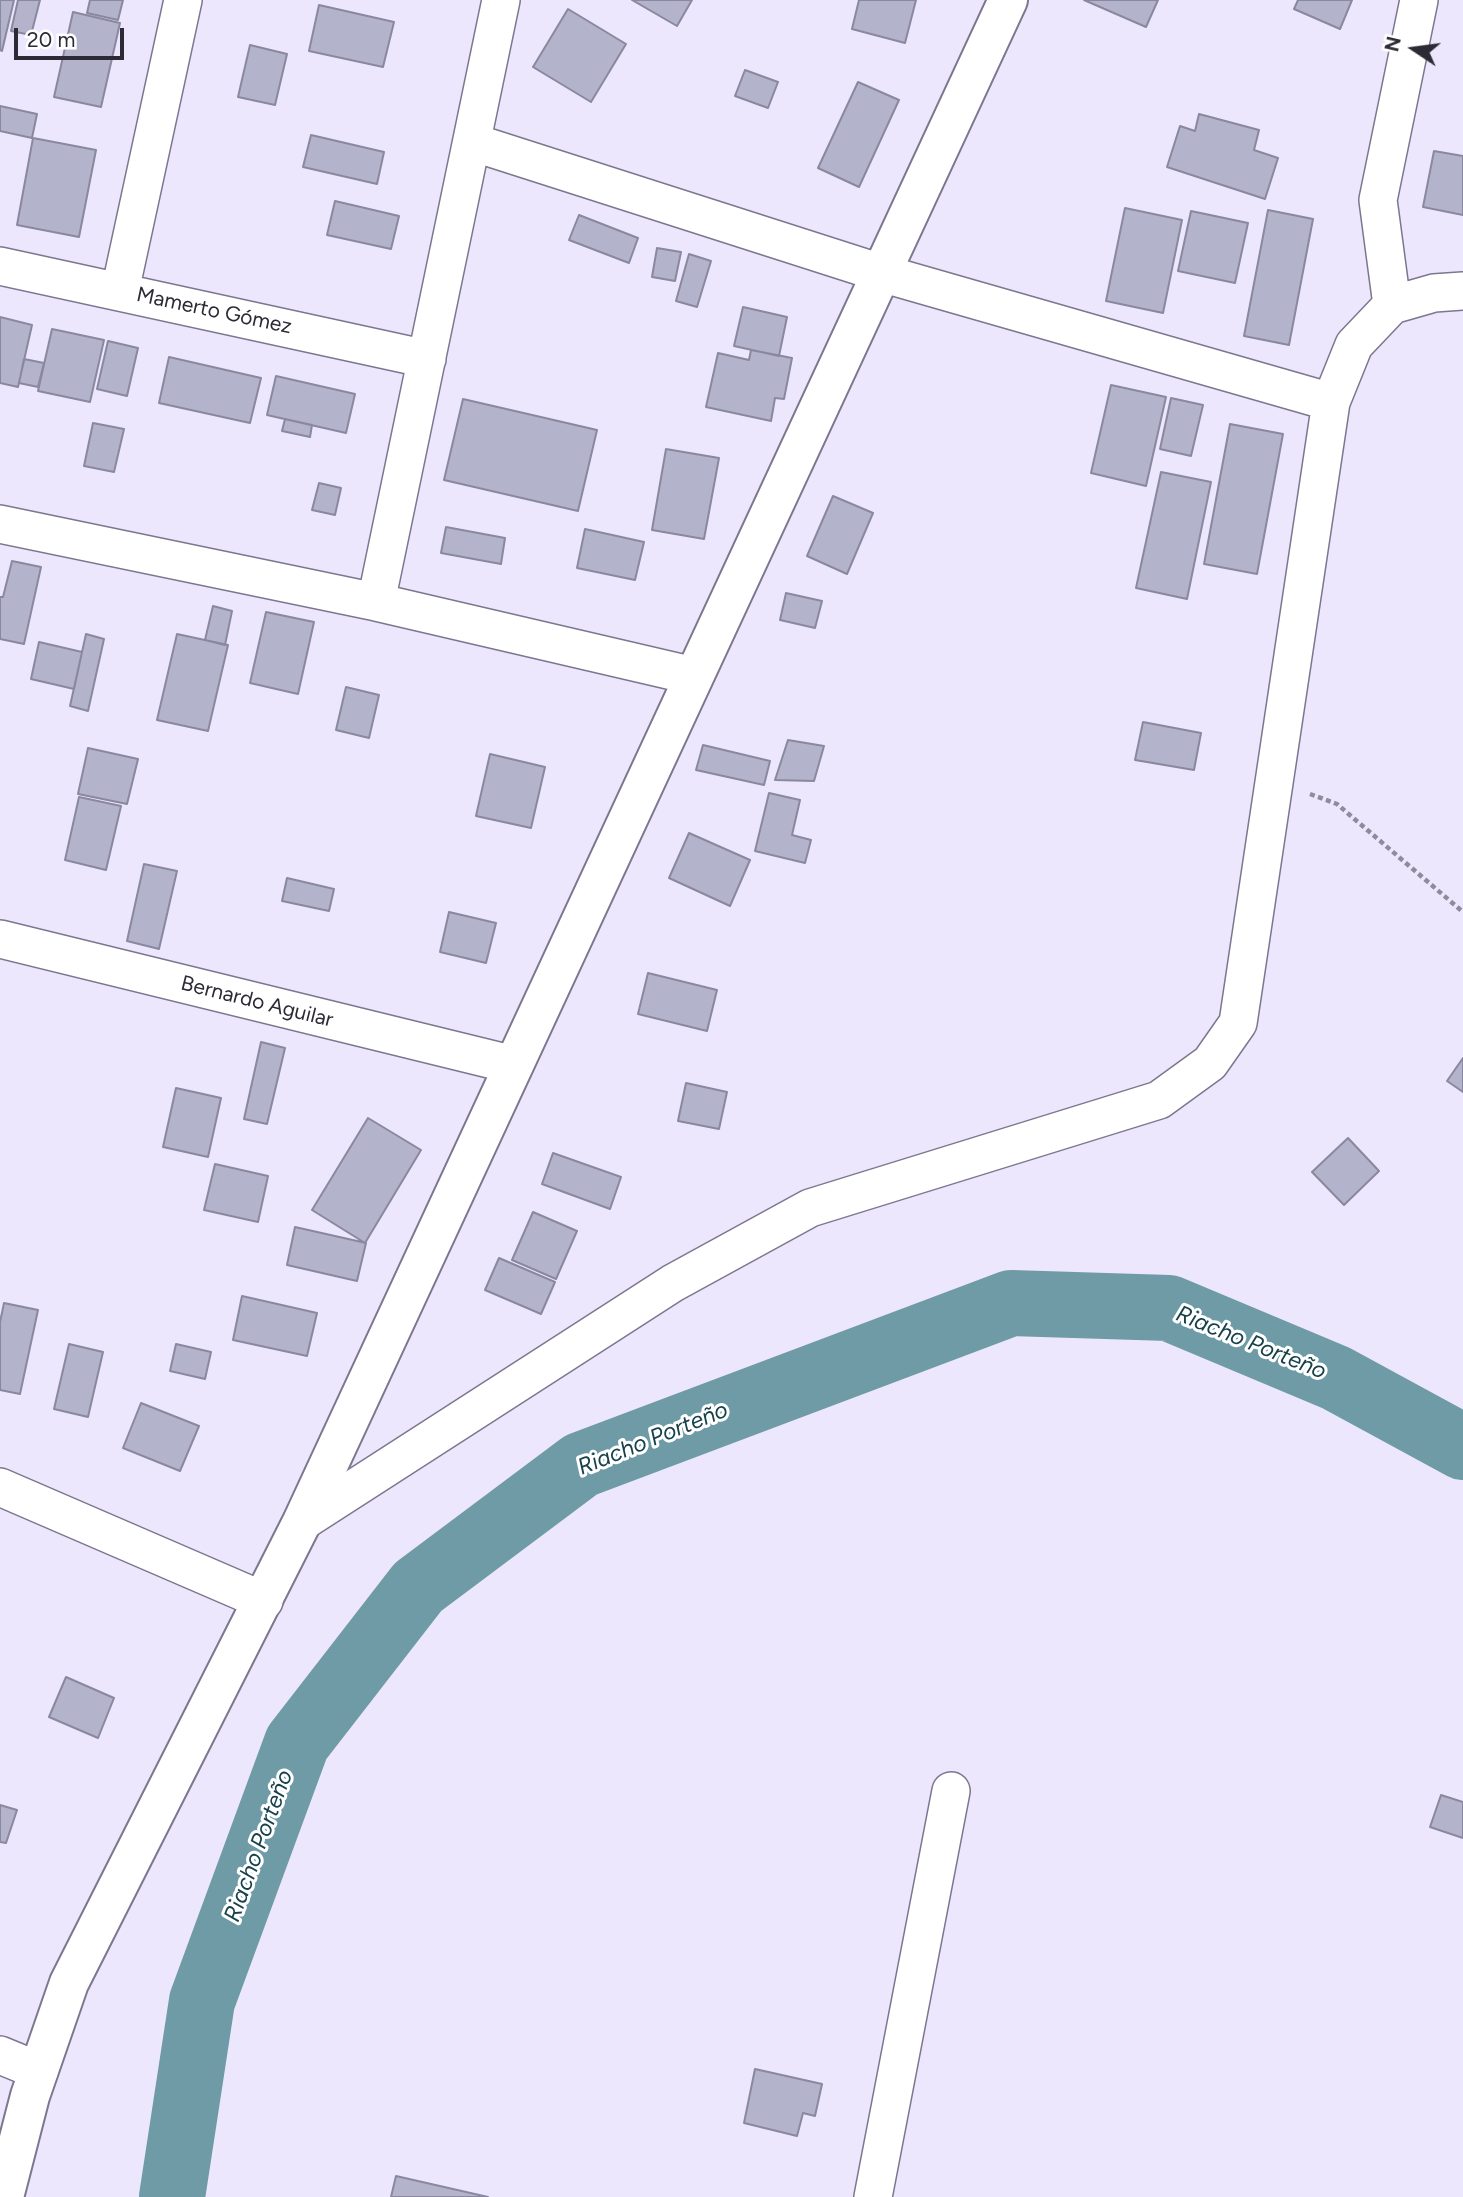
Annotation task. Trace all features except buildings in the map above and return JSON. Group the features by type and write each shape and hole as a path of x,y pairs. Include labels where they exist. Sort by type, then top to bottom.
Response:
{"street":[{"path":"120,291 183,0"},
{"path":"376,602 501,0"},
{"path":"5,2197 39,2071 69,1983 302,1522 1007,0"},
{"path":"1391,305 1378,200 1419,0"},
{"path":"472,142 881,273 1331,402"},
{"name":"Mamerto Gómez","path":"0,266 427,359"},
{"path":"302,1522 673,1283 810,1208 1159,1100 1210,1063 1238,1023 1272,781 1331,402 1354,345 1391,305 1434,293 1463,291"},
{"path":"0,524 376,602 694,676"},
{"name":"Bernardo Aguilar","path":"0,939 514,1065"},
{"path":"0,1487 264,1601"},
{"path":"873,2197 951,1791"},
{"path":"0,2055 39,2071"}],"path":[{"path":"1272,781 1337,804 1463,912"}],"waterway":[{"name":"Riacho Porteño","path":"172,2197 202,2001 297,1743 418,1587 581,1465 1011,1303 1169,1308 1336,1378 1463,1447"}]}
